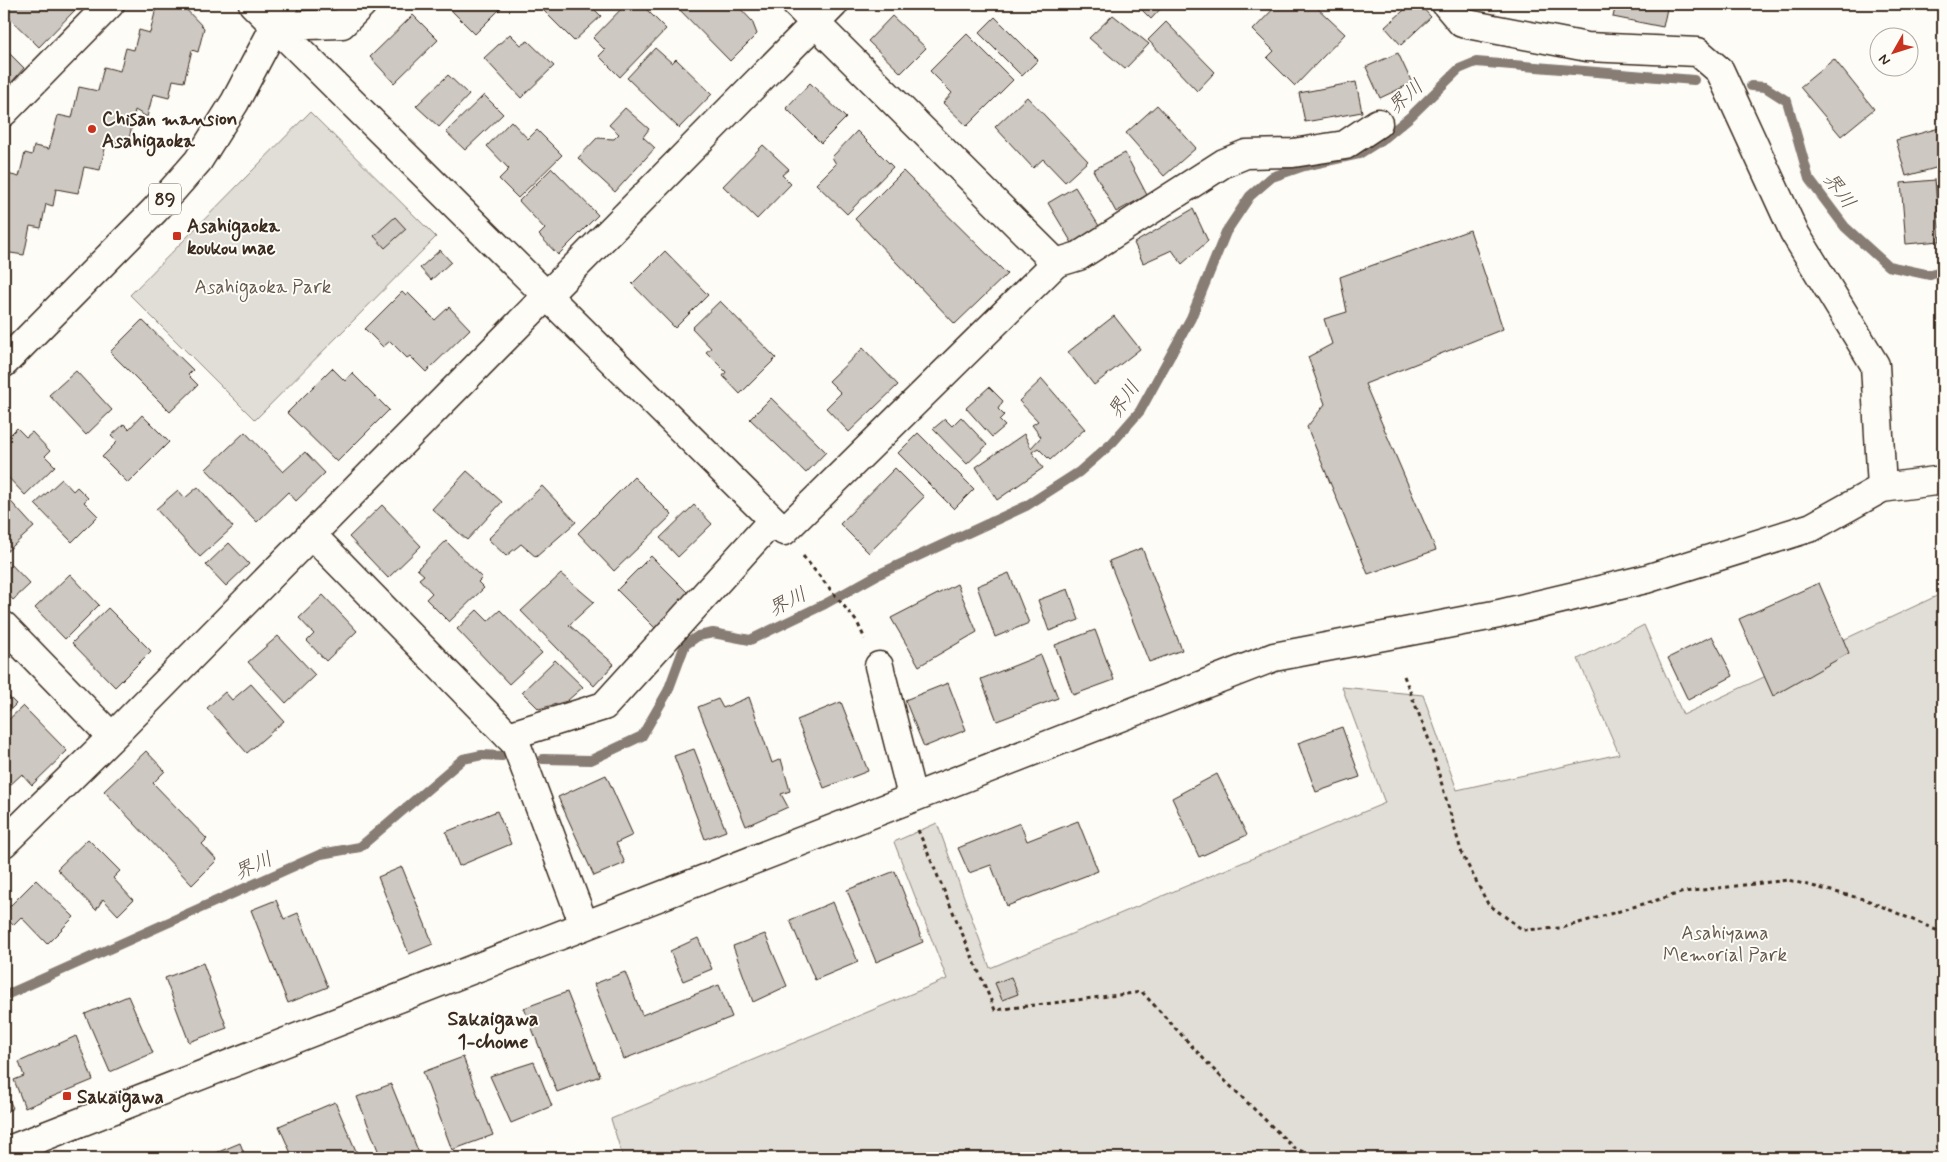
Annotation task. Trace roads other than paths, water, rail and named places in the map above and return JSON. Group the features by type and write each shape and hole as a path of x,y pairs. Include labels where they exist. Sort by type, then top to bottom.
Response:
{"street":[{"path":"4,112 110,4"},
{"path":"253,4 279,15 342,24 362,4"},
{"path":"796,4 1056,263"},
{"path":"4,843 112,737 834,4"},
{"path":"1446,4 1462,23 1587,46 1698,52 1720,71 1794,232 1875,365 1882,488"},
{"path":"279,15 547,296 784,531 1056,263 1079,256 1224,163 1246,154 1293,153 1345,145 1378,123"},
{"name":"89","path":"4,363 155,210 198,161 235,102 279,15"},
{"path":"4,1152 912,796 1274,657 1499,614 1646,579 1812,527 1882,488 1943,480"},
{"path":"508,736 604,706 773,520"},
{"path":"311,534 516,744 584,925"},
{"path":"4,626 112,737"},
{"path":"879,666 912,796"}],"waterway":[{"name":"界川","path":"543,759 591,760 642,736 668,691 685,645 698,636 713,633 750,640 825,604 877,575 1026,506 1079,472 1112,443 1140,411 1191,318 1226,232 1250,196 1272,177 1304,166 1359,154 1386,137 1411,116 1459,69 1476,62 1694,80"},
{"name":"界川","path":"1751,86 1765,87 1787,101 1809,179 1845,227 1888,266 1930,275 1943,270"},
{"name":"界川","path":"4,996 321,854 360,847 463,759 482,755 502,756"}],"place":[{"name":"Chisan mansion Asahigaoka","path":"92,129"},
{"name":"Asahigaoka koukou mae","path":"177,236"},
{"name":"Sakaigawa","path":"67,1096"}],"district":[{"name":"Sakaigawa 1-chome","path":"493,1030"}],"park label":[{"name":"Asahigaoka Park","path":"263,286"},
{"name":"Asahiyama Memorial Park","path":"1725,943"}]}
